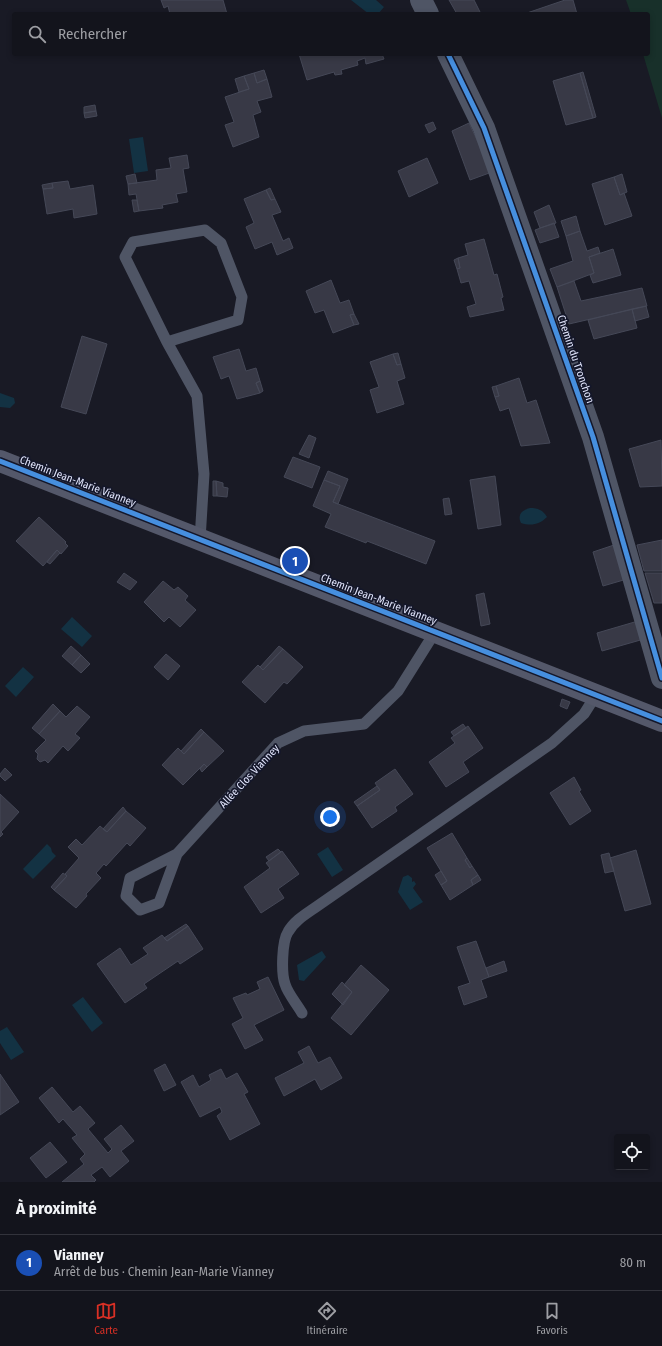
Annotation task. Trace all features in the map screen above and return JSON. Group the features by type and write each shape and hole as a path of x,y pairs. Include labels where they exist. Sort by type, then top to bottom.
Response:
{"street":[{"path":"421,0 427,12"},
{"name":"Chemin du Tronchon","path":"449,56 484,128 593,437 662,678"},
{"name":"Chemin Jean-Marie Vianney","path":"0,461 662,721"}],"lane":[{"path":"167,342 238,320 242,298 221,243 205,230 133,242 125,257 167,342 197,396 204,474 200,540"},
{"name":"Allée Clos Vianney","path":"177,854 159,903 140,910 126,896 130,878 177,854 278,743 304,731 364,724 398,691 436,632"},
{"path":"302,1013 284,984 282,965 287,932 296,922 328,898 552,743 584,714 596,695"}],"green space":[{"path":"626,0 662,0 662,118 644,56 650,56 650,12 630,12"}],"water":[{"path":"351,0 376,0 384,7 380,12 366,12"},
{"path":"143,137 148,171 134,173 129,139"},
{"path":"0,393 14,398 15,403 10,408 0,407"},
{"path":"530,508 540,510 547,517 541,522 535,524 521,523 521,513"},
{"path":"72,617 92,636 82,647 61,629"},
{"path":"23,667 34,677 16,697 5,686"},
{"path":"47,844 56,856 33,879 23,869"},
{"path":"328,847 343,870 332,877 317,854"},
{"path":"408,875 412,878 412,882 414,881 416,884 413,888 423,902 410,910 398,892 403,877"},
{"path":"322,951 326,957 304,981 299,980 297,965"},
{"path":"83,997 103,1023 92,1032 72,1005"},
{"path":"7,1027 24,1052 11,1060 0,1043 0,1031"}],"building":[{"path":"161,0 223,0 226,12 170,12 168,6 164,8"},
{"path":"449,0 474,0 480,12 456,12"},
{"path":"565,0 573,0 576,12 530,12"},
{"path":"300,56 383,56 384,59 366,64 365,58 357,61 358,65 341,70 342,74 335,75 334,72 307,80"},
{"path":"264,70 267,79 257,83 254,73"},
{"path":"583,72 596,117 593,118 580,73"},
{"path":"254,73 257,83 267,79 272,97 257,101 261,112 253,115 259,137 233,147 225,125 234,122 225,97 249,89 244,76"},
{"path":"580,73 593,118 566,125 553,81"},
{"path":"244,76 249,89 239,92 235,79"},
{"path":"95,105 96,111 84,113 84,107"},
{"path":"96,111 97,116 85,118 84,113"},
{"path":"433,122 436,129 429,133 425,125"},
{"path":"469,123 492,172 470,180 452,131"},
{"path":"187,155 189,168 183,169 187,192 176,194 178,202 162,205 163,208 139,211 136,194 129,195 128,184 157,180 156,170 171,168 169,158"},
{"path":"427,158 438,183 409,197 398,171"},
{"path":"135,174 137,183 128,184 126,176"},
{"path":"622,174 627,192 620,195 614,177"},
{"path":"614,177 620,195 624,193 632,216 605,225 592,184"},
{"path":"68,181 70,189 93,185 97,214 74,218 73,209 47,214 43,189 53,188 52,183"},
{"path":"52,183 53,188 43,189 42,185"},
{"path":"270,188 275,199 271,200 266,190"},
{"path":"266,190 271,200 275,199 281,212 272,215 283,241 289,238 293,248 277,255 272,242 255,249 246,227 254,223 244,199"},
{"path":"132,200 137,200 139,211 134,212"},
{"path":"549,205 556,223 540,228 534,212"},
{"path":"576,216 580,231 566,236 561,221"},
{"path":"554,223 559,237 540,243 535,230"},
{"path":"580,231 587,251 598,247 600,253 589,257 594,273 557,287 550,269 573,261 566,236"},
{"path":"484,239 494,275 497,274 503,297 501,298 504,310 470,317 467,307 476,304 469,281 461,283 457,269 460,268 458,258 468,255 465,244"},
{"path":"613,249 621,275 593,283 590,275 594,273 589,257"},
{"path":"458,258 460,268 457,269 454,260"},
{"path":"331,280 340,303 349,300 354,314 350,315 354,325 333,333 324,310 315,313 306,291"},
{"path":"574,281 581,301 642,288 647,306 569,324 557,287"},
{"path":"646,306 649,317 635,321 632,309"},
{"path":"632,309 637,328 594,339 588,320"},
{"path":"354,314 359,324 354,325 350,315"},
{"path":"82,336 107,344 86,414 61,407"},
{"path":"239,349 246,371 256,368 260,381 256,383 260,393 237,399 229,376 221,379 213,357"},
{"path":"398,353 401,364 397,365 393,354"},
{"path":"393,354 397,365 401,364 405,378 397,381 404,404 377,413 370,390 379,387 370,362"},
{"path":"519,378 527,403 536,400 550,443 521,446 509,408 500,411 495,397 499,396 496,386"},
{"path":"260,381 263,391 260,393 256,383"},
{"path":"496,386 499,396 495,397 492,387"},
{"path":"309,435 316,438 309,458 299,454"},
{"path":"661,440 662,486 640,487 629,449"},
{"path":"293,457 320,467 312,488 284,477"},
{"path":"328,471 348,479 338,504 333,502 340,486 324,480"},
{"path":"495,476 501,525 478,529 470,480"},
{"path":"324,480 340,486 333,502 435,541 426,564 367,541 366,543 325,527 331,514 313,506"},
{"path":"213,481 216,481 217,496 213,496"},
{"path":"216,481 223,483 223,487 228,488 227,497 217,496"},
{"path":"449,498 452,514 445,515 443,499"},
{"path":"39,517 66,542 65,543 68,546 61,554 57,550 43,566 16,541"},
{"path":"662,540 662,571 644,571 637,545"},
{"path":"617,544 627,579 603,586 593,552"},
{"path":"57,550 60,553 50,564 47,562"},
{"path":"124,573 137,582 130,590 117,582"},
{"path":"645,573 662,573 662,603 654,603"},
{"path":"163,581 174,590 178,587 188,596 185,600 196,610 180,627 169,617 164,622 144,602"},
{"path":"484,593 490,624 481,626 476,595"},
{"path":"638,621 644,639 602,651 597,633"},
{"path":"71,646 81,655 72,665 62,656"},
{"path":"279,646 283,649 263,670 260,667"},
{"path":"283,649 303,667 287,684 284,682 265,703 242,682 258,665 263,670"},
{"path":"166,654 180,666 168,680 154,667"},
{"path":"81,655 90,664 81,673 72,665"},
{"path":"562,699 570,702 567,709 560,706"},
{"path":"53,704 60,711 39,734 32,728"},
{"path":"77,706 90,717 75,734 80,738 68,751 63,746 48,763 45,760 40,762 37,759 38,754 35,751 46,740 39,734 60,711 66,717"},
{"path":"463,724 466,728 454,736 451,732"},
{"path":"468,726 483,748 463,762 469,772 446,787 429,762 455,743 451,738"},
{"path":"201,729 204,732 184,754 181,751"},
{"path":"204,732 224,751 207,767 204,764 183,785 162,765 178,748 184,754"},
{"path":"204,764 207,767 202,772 200,769"},
{"path":"5,768 12,775 5,781 0,774"},
{"path":"395,769 413,794 395,807 397,811 372,828 357,806 380,790 375,783"},
{"path":"574,777 581,790 579,791 591,811 570,825 550,793"},
{"path":"377,786 380,790 357,806 354,802"},
{"path":"0,794 19,812 1,832 3,834 0,837"},
{"path":"123,807 126,811 107,832 103,829"},
{"path":"126,811 146,828 130,846 127,843 106,866 104,864 96,873 101,878 86,894 87,896 76,908 54,890 67,876 65,874 79,858 68,847 76,839 82,845 100,826 107,832"},
{"path":"452,833 467,858 465,860 470,868 472,866 478,875 471,880 473,885 450,900 441,885 447,881 427,848"},
{"path":"278,849 281,852 269,861 266,857"},
{"path":"636,850 651,904 625,911 610,858"},
{"path":"282,851 299,874 278,889 284,898 261,913 244,887 270,868 266,863"},
{"path":"609,853 614,871 605,873 601,855"},
{"path":"467,858 472,866 470,868 465,860"},
{"path":"441,871 447,881 441,885 435,875"},
{"path":"63,873 67,876 54,890 51,887"},
{"path":"478,875 481,880 473,885 471,880"},
{"path":"186,924 188,926 167,941 164,938"},
{"path":"188,926 203,949 180,964 178,961 144,984 147,988 125,1003 97,964 120,948 131,965 148,954 143,948 162,935 167,941"},
{"path":"476,941 489,977 481,980 487,997 464,1005 458,987 470,983 457,947"},
{"path":"504,961 507,971 489,977 486,968"},
{"path":"361,965 389,990 351,1035 331,1018 352,992 344,985"},
{"path":"268,977 284,1010 254,1025 263,1040 245,1049 232,1024 243,1018 233,998 246,993 247,995 260,989 257,982"},
{"path":"342,982 352,992 343,1005 332,994"},
{"path":"309,1046 318,1063 330,1057 342,1078 321,1090 315,1079 284,1096 275,1078 304,1063 298,1052"},
{"path":"165,1064 176,1085 164,1091 154,1070"},
{"path":"221,1069 226,1079 237,1073 248,1092 244,1094 260,1124 230,1140 217,1116 222,1112 220,1107 200,1117 181,1082 193,1075 199,1087 211,1080 209,1075"},
{"path":"0,1074 19,1102 0,1115"},
{"path":"52,1087 73,1112 80,1106 95,1123 88,1129 108,1153 112,1149 104,1139 121,1125 134,1141 121,1151 129,1161 110,1177 102,1167 91,1175 96,1180 94,1182 62,1182 84,1164 80,1159 85,1154 72,1138 77,1135 63,1119 59,1123 39,1098"},
{"path":"50,1142 67,1162 46,1178 30,1158"}],"cycle path":[{"path":"449,56 484,128 593,437 662,678"},
{"path":"0,461 662,721"}],"place":[{"name":"Vianney","path":"295,561"}]}
